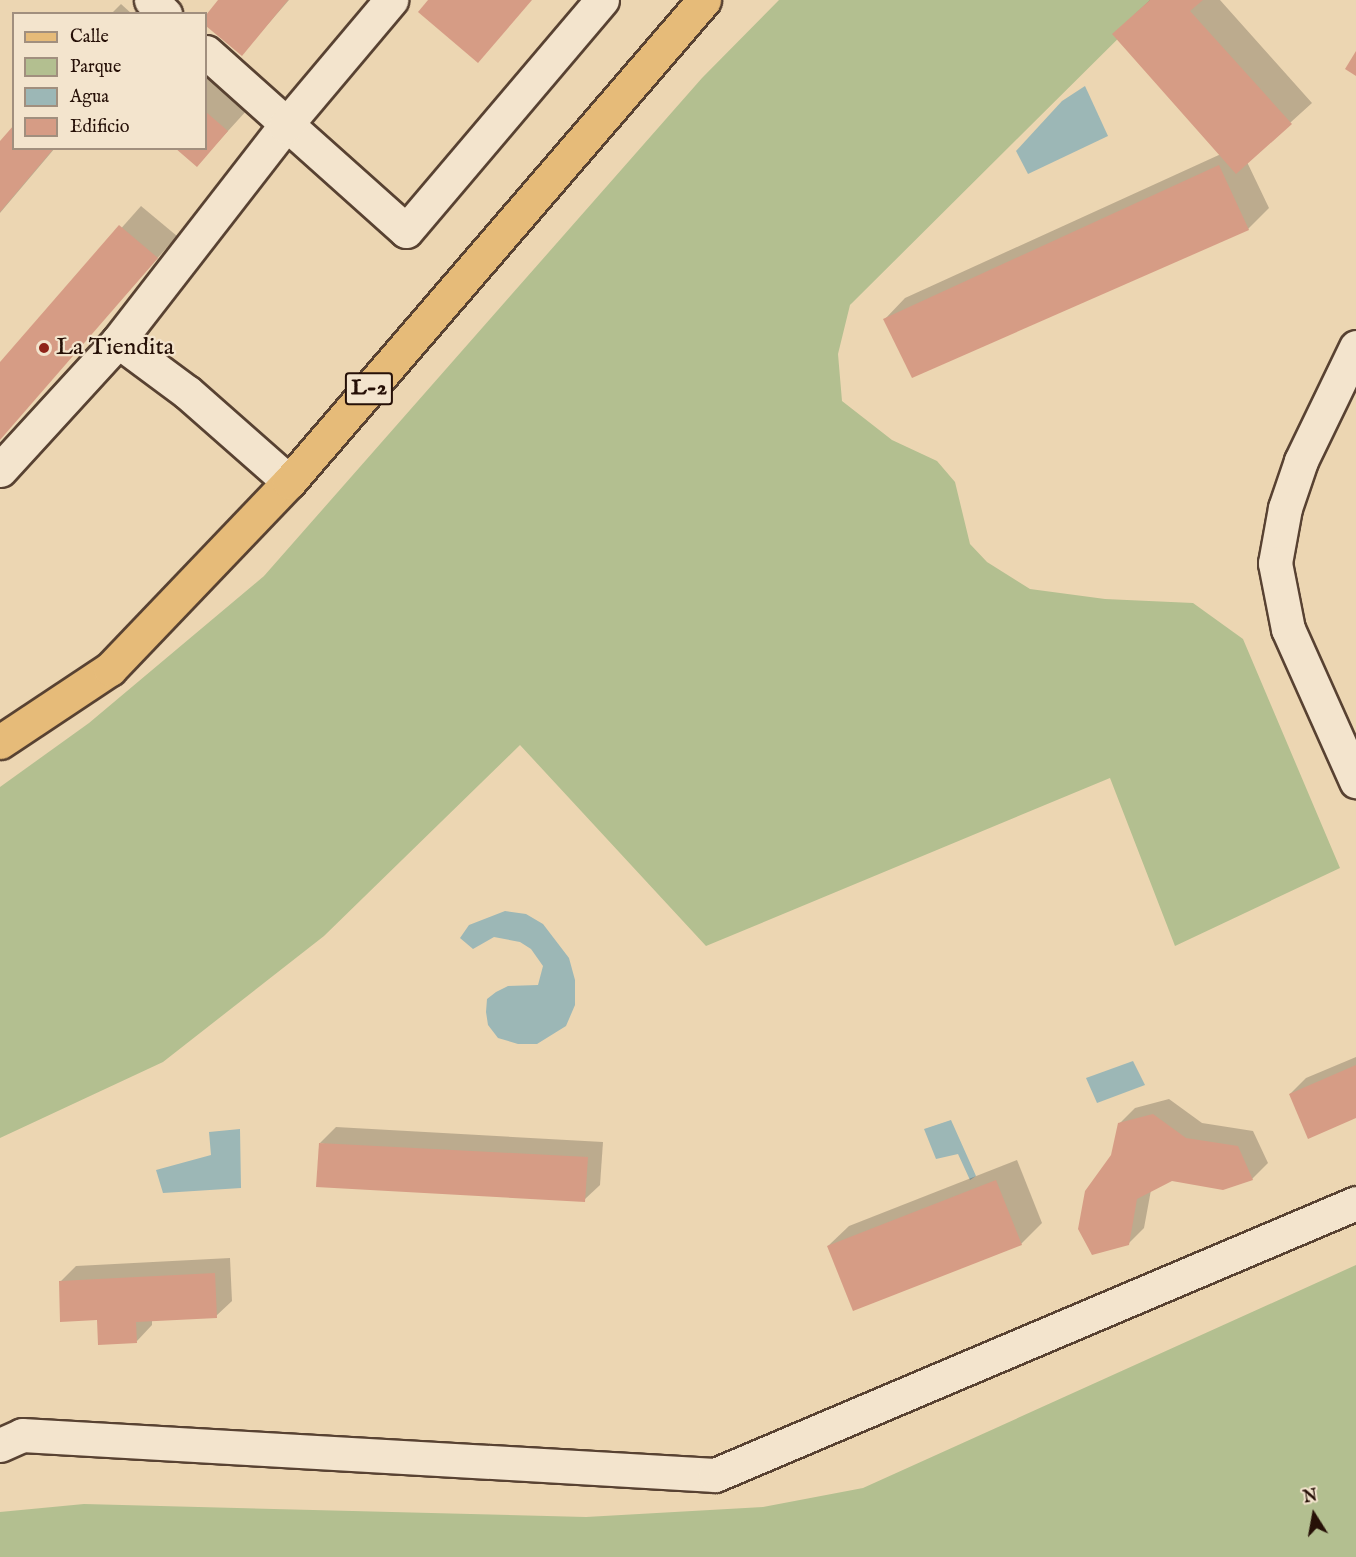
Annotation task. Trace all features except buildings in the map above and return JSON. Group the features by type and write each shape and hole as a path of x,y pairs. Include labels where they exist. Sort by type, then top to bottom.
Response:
{"main road":[{"name":"L-2","path":"0,742 110,669 290,482 704,0"}],"street":[{"path":"151,0 163,12"},
{"path":"0,470 118,341 285,126 391,0"},
{"path":"207,53 285,126 406,231 602,0"},
{"path":"118,341 187,392 290,482"},
{"path":"1356,347 1301,461 1285,508 1275,563 1288,629 1356,781"},
{"path":"0,1445 22,1434 715,1475 1356,1203"}],"green space":[{"path":"779,0 1157,0 850,305 838,354 842,401 892,440 937,461 955,482 970,544 987,562 1030,589 1105,599 1193,603 1243,639 1340,868 1175,946 1110,778 706,946 520,745 324,936 163,1062 0,1138 0,787 89,723 264,576 702,78"},
{"path":"1356,1265 1356,1557 0,1557 0,1512 84,1504 586,1517 763,1507 863,1488"}],"water":[{"path":"1085,86 1108,136 1028,174 1016,151 1062,101"},
{"path":"505,911 526,914 543,924 569,958 575,980 575,1005 566,1026 537,1044 518,1044 498,1038 488,1025 486,1012 487,999 496,992 508,986 538,985 543,966 531,949 520,942 494,937 473,949 460,938 469,925"},
{"path":"1133,1061 1145,1085 1097,1103 1086,1078"},
{"path":"951,1120 976,1176 970,1180 958,1154 936,1159 924,1129"},
{"path":"240,1129 241,1188 163,1193 156,1170 211,1155 209,1132"}],"place":[{"name":"La Tiendita","path":"44,348"}]}
